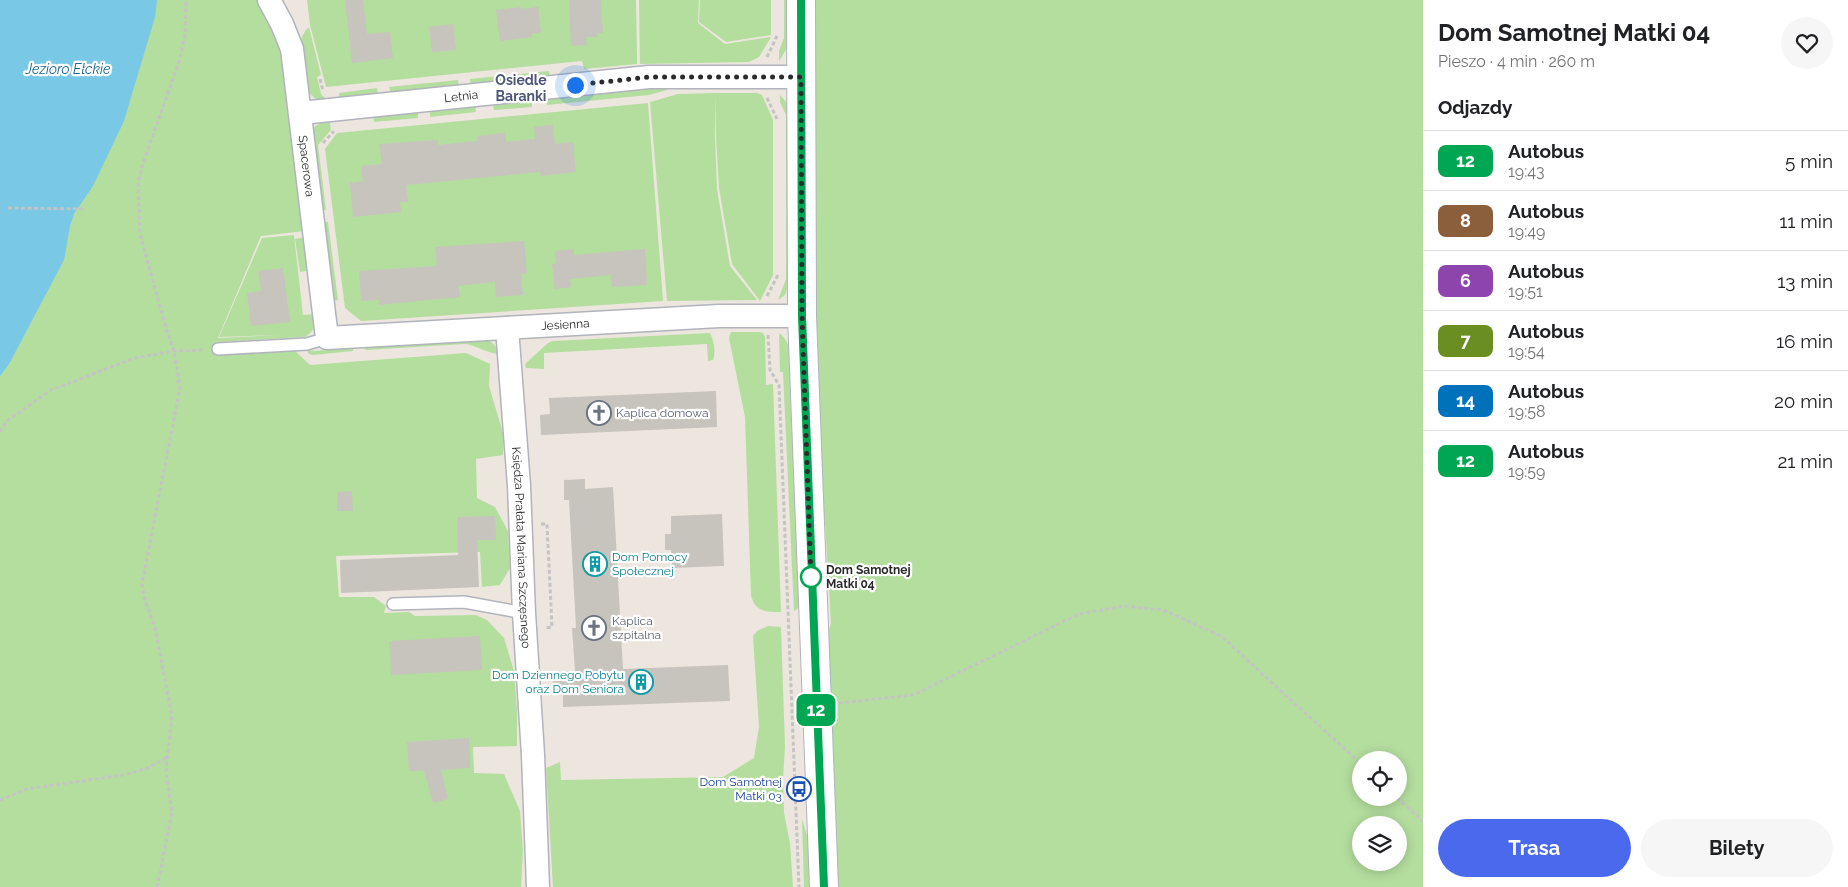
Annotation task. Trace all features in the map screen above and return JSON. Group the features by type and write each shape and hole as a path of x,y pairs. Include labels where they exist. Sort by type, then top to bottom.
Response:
{"street":[{"name":"Spacerowa","path":"269,0 282,24 292,50 327,338"},
{"path":"801,0 802,316 824,887"},
{"name":"Letnia","path":"301,113 649,77 801,77"},
{"name":"Jesienna","path":"327,338 719,316 802,316"},
{"name":"Księdza Prałata Mariana Szczęsnego","path":"507,328 519,486 538,887"}],"lane":[{"path":"218,349 307,344 327,338"},
{"path":"393,604 464,602 524,613"}],"path":[{"path":"158,887 172,813 166,758 172,716 155,627 145,601 142,584 180,388 174,351 140,234 138,183 143,163 179,62 185,35 186,0"},
{"path":"321,146 336,129"},
{"path":"8,208 84,209"},
{"path":"0,432 7,421 51,390 135,358 174,351 218,349"},
{"path":"816,706 913,695 1079,614 1124,606 1163,610 1221,636 1352,756"},
{"path":"0,800 27,789 123,776 148,768 166,758"},
{"path":"1406,806 1423,821"}],"green space":[{"path":"77,0 259,0 282,50 305,231 261,236 218,338 280,335 219,337 262,238 294,235 303,315 316,314 315,324 313,330 305,337 218,342 218,354 293,349 310,365 466,353 490,364 489,386 503,433 503,455 476,459 477,498 495,507 508,531 510,568 500,585 482,587 480,552 336,556 339,597 374,597 386,606 384,613 409,612 415,616 476,615 487,620 504,638 514,671 517,746 473,747 474,773 504,774 520,811 523,850 521,887 0,887 0,239 74,214 87,194"},
{"path":"307,0 636,0 637,64 584,69 582,61 326,87 310,25"},
{"path":"639,0 699,0 698,23 725,44 771,37 759,57 749,62 640,64"},
{"path":"700,0 771,0 771,35 726,42 699,22"},
{"path":"784,0 790,0 788,46 779,61 779,51 784,38"},
{"path":"814,0 1423,0 1423,887 835,887 825,645 831,623 825,521 818,488 812,314"},
{"path":"309,27 321,75 317,77 321,94 328,101 316,99 308,91 300,58 300,49 301,41"},
{"path":"549,71 550,79 471,86 470,79"},
{"path":"458,80 459,87 391,94 389,87"},
{"path":"377,88 378,96 339,100 339,93"},
{"path":"640,88 667,88 667,90 649,95 547,105 546,97"},
{"path":"716,93 757,93 762,95 773,120 773,275 760,301 732,264 719,188"},
{"path":"716,93 717,189 730,266 757,300 667,301 650,102 678,94"},
{"path":"780,95 787,103 790,112 788,286 785,295 778,300 786,279 786,115 780,102"},
{"path":"532,99 532,107 494,110 493,103"},
{"path":"648,103 663,301 361,321 345,308 325,149 337,133"},
{"path":"475,104 476,112 430,117 430,109"},
{"path":"418,110 418,118 374,122 373,114"},
{"path":"329,119 331,130 318,145 326,210 321,210 312,134 315,126"},
{"path":"322,222 328,222 338,300 333,301"},
{"path":"306,237 311,270 300,272 295,239"},
{"path":"731,332 759,332 763,333 765,337 766,385 773,384 781,612 766,611 758,608 751,595 745,417 729,338"},
{"path":"710,333 714,354 713,360 708,361 707,344 544,353 544,369 526,368 525,364 548,343 553,341"},
{"path":"779,333 786,340 792,356 800,607 794,611 783,372 780,372"},
{"path":"480,339 492,343 499,354 465,344 365,350 365,346"},
{"path":"353,347 353,351 313,355 309,354 306,350 315,351"},
{"path":"768,626 781,627 785,747 783,779 784,813 790,843 793,887 553,887 546,768 560,762 561,780 723,777 754,758 759,727 753,636 757,631"},
{"path":"802,819 813,855 814,887 804,887"}],"water":[{"name":"Jezioro Ełckie","path":"0,0 157,0 155,17 124,121 93,186 74,214 64,260 9,364 0,376"}],"building":[{"path":"345,0 363,0 367,34 390,32 393,58 352,63"},
{"path":"569,0 601,0 603,33 597,33 597,37 586,37 587,45 571,46"},
{"path":"521,7 521,9 538,7 541,32 532,34 532,37 500,41 496,10"},
{"path":"453,24 456,50 432,52 429,27"},
{"path":"553,125 555,144 573,142 576,172 541,176 540,172 406,185 408,202 400,202 401,212 353,217 350,183 363,181 361,166 382,164 379,144 438,140 438,145 477,141 477,136 505,133 506,142 535,139 534,127"},
{"path":"524,241 527,273 521,274 523,295 496,297 495,282 458,286 460,297 379,305 379,300 361,301 359,271 437,266 435,247"},
{"path":"574,249 574,255 645,249 647,285 612,287 611,275 570,279 571,287 555,289 552,264 556,263 555,251"},
{"path":"283,268 290,322 251,326 247,293 261,291 258,271"},
{"path":"716,391 717,427 541,435 540,415 550,414 549,398"},
{"path":"585,479 585,489 613,487 623,669 728,665 730,701 563,707 563,692 553,693 552,672 575,671 572,628 576,628 569,500 564,500 564,480"},
{"path":"352,491 353,511 337,511 337,492"},
{"path":"722,514 724,566 672,568 671,550 665,550 665,534 671,534 671,516"},
{"path":"495,516 496,540 477,540 479,587 341,593 340,560 458,555 457,517"},
{"path":"480,636 482,670 391,675 389,641"},
{"path":"469,738 470,768 441,770 448,799 433,803 424,771 409,771 407,742"}],"bus line":[{"name":"12","path":"801,0 802,316 814,669 824,887"}],"place":[{"name":"Kaplica domowa","path":"599,413"},
{"name":"Dom Pomocy Społecznej","path":"595,564"},
{"name":"Dom Samotnej Matki 04","path":"811,577"},
{"name":"Kaplica szpitalna","path":"594,628"},
{"name":"Dom Dziennego Pobytu oraz Dom Seniora","path":"641,682"},
{"name":"Dom Samotnej Matki 03","path":"799,789"}],"district":[{"name":"Osiedle Baranki","path":"521,88"}],"route":[{"path":"575,85 649,77 801,77 802,316 811,579 811,577"}]}
